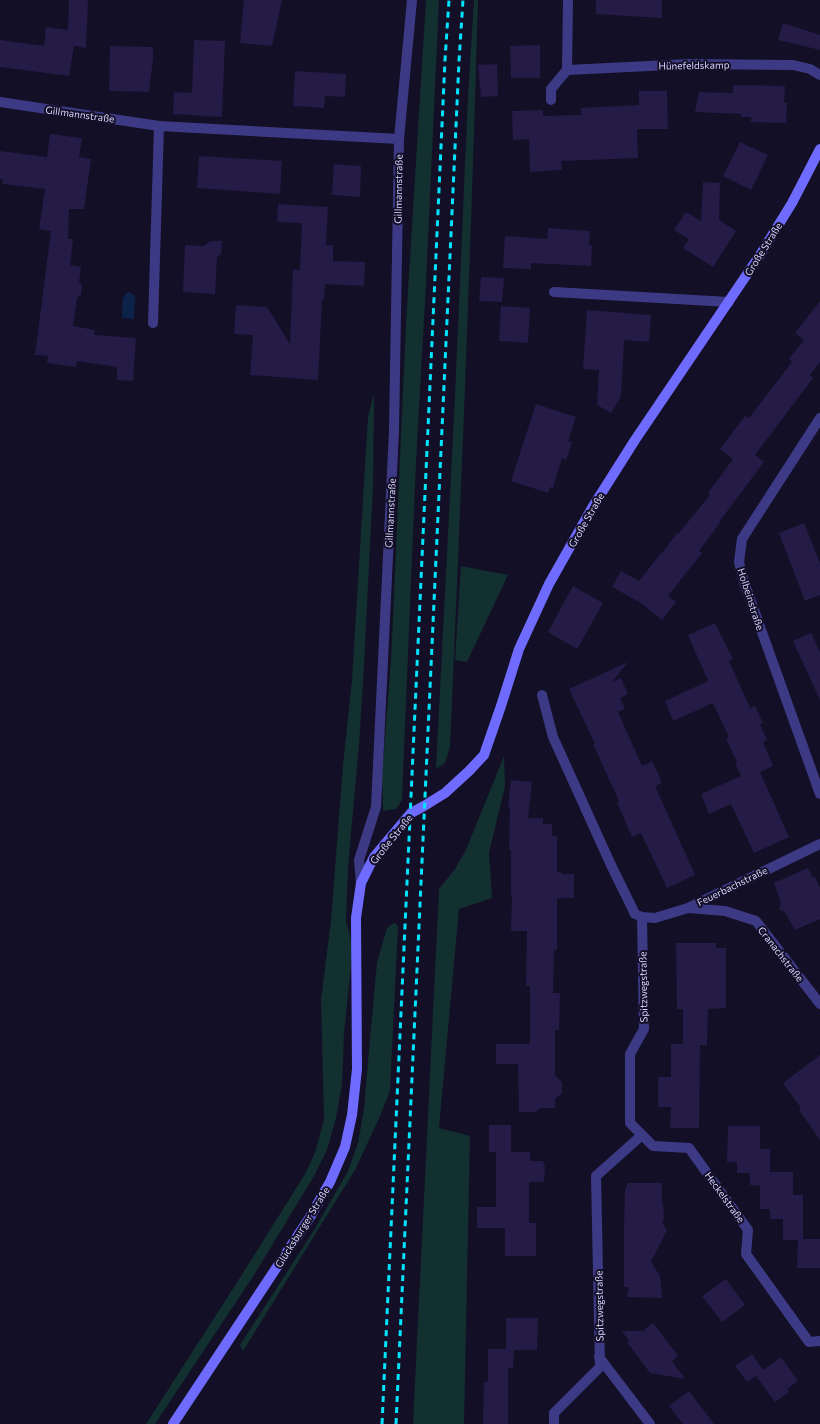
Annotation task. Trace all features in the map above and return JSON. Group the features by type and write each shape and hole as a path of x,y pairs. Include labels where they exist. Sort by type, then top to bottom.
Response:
{"main road":[{"name":"Große Straße","path":"361,883 374,857 411,813 445,792 469,771 484,754 519,649 549,584 592,508 635,440 760,255 788,209 820,150"},
{"name":"Glücksburger Straße","path":"173,1424 310,1218 330,1182 345,1147 352,1115 357,1069 356,918 361,883"}],"street":[{"name":"Gillmannstraße","path":"361,883 359,860 376,807 394,430 399,139 412,0"},
{"path":"551,100 552,89 566,70 568,0"},
{"name":"Hünefeldskamp","path":"566,70 690,64 793,65 810,69 820,75"},
{"name":"Gillmannstraße","path":"0,102 159,126 399,139"},
{"path":"153,323 159,126"},
{"path":"554,292 729,302"},
{"name":"Holbeinstraße","path":"820,418 742,539 739,562 744,582 820,794"},
{"path":"542,695 553,737 635,914 642,917"},
{"name":"Feuerbachstraße","path":"642,917 655,918 688,908 820,844"},
{"name":"Cranachstraße","path":"688,908 725,911 756,921 820,1004"},
{"name":"Spitzwegstraße","path":"554,1424 554,1413 600,1367 596,1176 642,1135 630,1123 630,1054 644,1030 642,917"},
{"name":"Heckelstraße","path":"642,1135 653,1146 689,1148 748,1230 746,1254 809,1342 820,1341"},
{"path":"599,1357 650,1424"}],"green space":[{"path":"426,0 439,0 416,463 402,800 396,809 383,811 382,775 391,661 406,323"},
{"path":"474,0 478,0 466,374 450,747 445,763 436,769 455,396 468,96"},
{"path":"374,394 373,487 363,684 348,868 346,921 353,947 344,1033 342,1084 336,1118 327,1150 314,1176 254,1275 155,1424 146,1424 305,1174 315,1153 324,1120 321,1000 331,920 343,765 352,680 368,417"},
{"path":"461,566 508,575 467,662 455,660"},
{"path":"504,756 505,786 489,853 492,898 459,909 439,1128 470,1136 464,1424 413,1424 439,889 455,869 466,850"},
{"path":"394,923 398,926 390,1091 355,1170 243,1351 240,1345 314,1230 348,1171 358,1143 364,1109 377,963 387,928"}],"water":[{"path":"130,292 135,296 134,319 122,318 123,298"}],"building":[{"path":"69,0 88,0 86,48 74,46 69,76 0,67 0,40 44,46 46,27 68,30"},
{"path":"244,0 282,0 272,46 240,43"},
{"path":"596,0 662,0 662,18 596,14"},
{"path":"783,23 820,35 820,50 778,40"},
{"path":"194,40 225,41 222,117 173,114 174,92 192,93"},
{"path":"540,45 540,78 511,78 510,46"},
{"path":"110,46 153,47 149,92 109,91"},
{"path":"497,64 498,96 481,97 478,65"},
{"path":"295,71 346,74 345,97 325,96 324,108 293,106"},
{"path":"733,85 785,86 784,103 787,103 786,123 750,122 752,117 741,117 741,114 695,112 699,92 733,93"},
{"path":"639,91 667,91 668,129 637,129 638,158 561,161 562,170 530,172 529,139 513,140 512,111 543,110 543,116 581,115 581,108 639,105"},
{"path":"50,134 82,138 79,157 91,159 84,209 69,209 68,239 73,239 70,265 81,267 79,282 82,286 81,295 77,298 73,326 95,330 94,335 136,338 133,381 117,380 117,367 77,361 76,367 47,363 48,356 35,355 51,231 39,229 45,189 2,184 3,179 0,179 0,151 47,157"},
{"path":"740,142 768,155 751,190 723,176"},
{"path":"199,156 282,161 280,194 197,188"},
{"path":"334,164 361,166 360,197 332,195"},
{"path":"703,182 720,183 719,220 736,231 713,267 683,248 689,239 674,230 686,212 701,221"},
{"path":"278,204 328,207 326,245 333,245 333,261 365,262 364,286 325,284 324,299 322,299 318,380 250,375 253,335 234,334 236,305 267,307 290,344 293,270 300,270 302,223 277,222"},
{"path":"548,228 590,231 589,245 592,245 591,266 531,263 531,269 503,268 505,236 547,239"},
{"path":"210,241 222,241 221,254 217,257 215,294 183,292 185,245 204,246"},
{"path":"481,277 504,278 502,302 479,301"},
{"path":"820,301 820,362 810,375 813,378 755,455 764,462 699,551 702,553 668,596 676,602 662,620 641,603 612,587 621,571 639,581 677,533 678,534 710,495 708,493 733,459 720,449 745,416 749,418 792,362 789,359 804,340 795,333"},
{"path":"501,306 530,308 528,343 499,341"},
{"path":"587,310 651,315 649,342 624,340 621,396 611,413 597,405 599,370 583,369"},
{"path":"536,404 576,417 568,441 572,442 566,460 562,458 553,488 550,487 548,493 511,481"},
{"path":"804,523 820,563 820,595 805,601 779,533"},
{"path":"573,586 603,603 577,649 548,632"},
{"path":"715,623 733,659 729,661 750,708 755,706 763,723 760,724 767,740 763,742 773,766 760,772 789,837 754,853 731,804 709,814 701,794 741,776 735,763 737,762 726,739 729,737 713,703 673,721 665,701 708,681 688,635"},
{"path":"811,633 820,652 820,700 793,641"},
{"path":"628,662 612,682 621,678 628,694 620,698 625,709 618,712 642,766 652,761 657,771 662,783 655,786 695,875 667,888 641,833 632,837 617,802 619,801 593,744 595,744 569,689"},
{"path":"511,780 532,782 528,818 543,818 543,824 552,824 552,836 557,836 557,872 561,872 561,874 574,874 574,898 557,898 557,950 554,950 553,993 560,993 559,1030 555,1030 555,1075 562,1082 562,1093 555,1099 555,1108 540,1108 536,1112 519,1112 518,1064 496,1064 496,1044 530,1044 530,986 526,986 527,931 511,931 511,850 509,850 510,807 508,807"},
{"path":"808,868 813,878 815,877 820,888 820,919 795,930 785,912 779,909 781,903 774,883"},
{"path":"676,943 716,943 716,948 726,948 726,1008 708,1009 707,1045 700,1045 699,1128 670,1128 671,1107 658,1107 658,1077 671,1077 671,1044 683,1044 683,1009 677,1009"},
{"path":"820,1055 820,1140 799,1110 801,1108 783,1083"},
{"path":"489,1125 511,1125 511,1152 530,1152 530,1161 543,1161 545,1167 544,1182 529,1182 529,1223 536,1223 536,1256 505,1256 505,1228 477,1228 477,1207 496,1207 496,1152 489,1152"},
{"path":"728,1126 760,1126 760,1149 770,1149 770,1172 793,1172 793,1195 803,1195 803,1239 820,1239 820,1268 797,1268 798,1240 783,1240 783,1219 770,1219 770,1209 760,1209 760,1186 750,1185 750,1173 737,1173 737,1162 727,1162"},
{"path":"628,1183 662,1183 664,1218 662,1222 667,1230 652,1260 650,1260 660,1276 662,1298 627,1297 629,1287 624,1287 625,1190"},
{"path":"726,1279 745,1305 722,1322 702,1296"},
{"path":"506,1318 538,1318 537,1350 514,1350 513,1368 508,1368 508,1424 483,1424 484,1382 488,1382 488,1349 506,1349"},
{"path":"653,1323 678,1356 672,1361 685,1379 650,1373 627,1342 629,1341 622,1331 643,1331"},
{"path":"752,1354 763,1370 781,1357 798,1381 787,1389 789,1392 775,1402 756,1376 747,1382 735,1366"},
{"path":"689,1391 714,1424 683,1424 669,1406"}],"railway":[{"path":"382,1424 449,0"},
{"path":"396,1424 463,0"}]}
